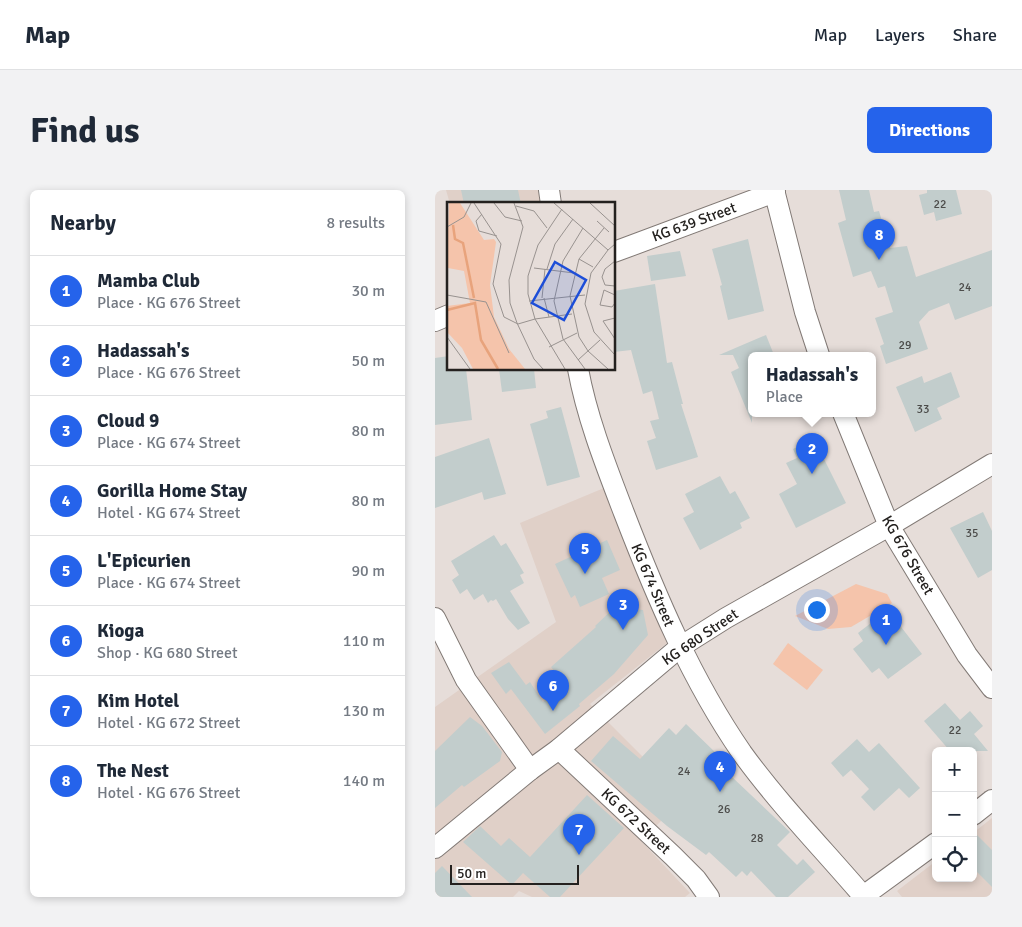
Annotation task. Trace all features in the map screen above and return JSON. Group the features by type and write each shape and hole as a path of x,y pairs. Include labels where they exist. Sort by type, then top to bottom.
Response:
{"street":[{"name":"KG 639 Street","path":"615,252 774,191"},
{"path":"774,191 805,312 818,352"},
{"path":"435,321 447,316"},
{"name":"KG 674 Street","path":"578,370 581,387 603,459 639,551 680,647 714,708 742,752 774,794 863,897"},
{"name":"KG 676 Street","path":"845,417 889,526 967,655 992,688"},
{"name":"KG 680 Street","path":"435,848 530,770 559,749 680,647 726,618 889,526 992,464"},
{"path":"435,618 466,680 530,770"},
{"name":"KG 672 Street","path":"559,749 673,856 696,879 709,897"},
{"path":"977,812 992,800"},
{"path":"863,897 932,846"}],"shaded area":[{"path":"446,190 539,190 541,202 449,202"},
{"path":"604,488 667,643 590,704 684,798 641,841 690,893 685,897 532,897 519,891 513,897 435,897 435,707 556,622 520,523"},
{"path":"856,584 887,594 892,603 851,627 828,629 795,616"},
{"path":"788,643 823,670 807,690 773,664"},
{"path":"992,818 992,897 902,897 897,891 932,864 932,882 977,882 977,830"}],"building":[{"path":"461,190 518,190 521,202 464,202"},
{"path":"839,190 869,190 874,212 879,211 890,248 907,246 916,277 992,250 992,306 955,320 949,303 929,311 919,322 928,349 886,364 880,346 884,344 875,318 893,312 885,286 878,288 871,271 853,277 838,223 846,220"},
{"path":"927,190 956,190 962,214 936,221 934,212 924,215 919,195 927,193"},
{"path":"748,239 764,311 728,320 720,286 722,285 712,249"},
{"path":"680,251 686,276 651,281 647,256"},
{"path":"655,284 667,363 672,362 683,404 681,404 698,457 656,470 647,441 656,438 650,421 659,419 652,391 643,394 631,350 615,352 615,291"},
{"path":"766,335 773,352 748,352 748,413 731,372 739,368 733,355 719,355"},
{"path":"447,356 447,370 466,370 472,420 435,425 435,358"},
{"path":"499,370 534,370 536,388 502,392"},
{"path":"951,372 960,397 937,408 942,419 915,432 896,387 922,376 924,383"},
{"path":"561,407 580,477 547,486 530,424 548,418 546,411"},
{"path":"489,438 506,494 484,500 482,492 435,508 435,457"},
{"path":"814,439 846,503 796,528 779,494 797,484 786,463 797,458 793,449"},
{"path":"720,476 730,494 735,491 750,518 740,523 742,528 700,550 683,518 694,512 685,494"},
{"path":"983,512 992,531 992,570 978,578 950,528"},
{"path":"494,535 501,546 506,543 524,573 520,575 524,583 510,591 530,623 518,630 508,619 496,599 488,603 483,594 474,600 467,589 460,594 452,580 459,575 451,561"},
{"path":"607,540 620,570 602,578 609,594 580,607 575,595 571,598 555,564"},
{"path":"615,607 643,610 648,635 614,674 579,704 580,706 545,734 511,689 506,694 491,673 509,662 526,685 530,682 543,702 565,684 551,667 596,627"},
{"path":"888,610 922,654 888,679 879,668 872,673 853,649 863,641 858,633"},
{"path":"945,703 960,720 970,711 983,726 974,734 988,751 977,751 977,747 947,747 924,721"},
{"path":"470,717 482,726 502,752 500,761 464,787 462,785 435,808 435,751"},
{"path":"686,724 717,754 713,759 790,832 777,845 797,865 803,859 815,872 788,897 776,897 751,871 747,876 742,871 736,877 709,852 706,855 667,826 591,761 613,736 640,759 669,728 676,735"},
{"path":"857,739 869,752 879,743 920,788 909,798 899,788 874,811 861,797 869,789 851,770 843,777 831,763"},
{"path":"587,795 624,828 560,897 550,897 523,873 512,885 463,842 480,826 501,846 509,838 530,857"},
{"path":"977,835 992,850 992,887 977,872"},
{"path":"442,866 472,897 435,897 435,873"}],"place":[{"name":"The Nest","path":"879,260"},
{"name":"Hadassah's","path":"812,474"},
{"name":"L'Epicurien","path":"585,574"},
{"name":"Cloud 9","path":"623,630"},
{"name":"Mamba Club","path":"886,645"},
{"name":"Kioga","path":"553,711"},
{"name":"Gorilla Home Stay","path":"720,792"},
{"name":"Kim Hotel","path":"579,855"}]}
